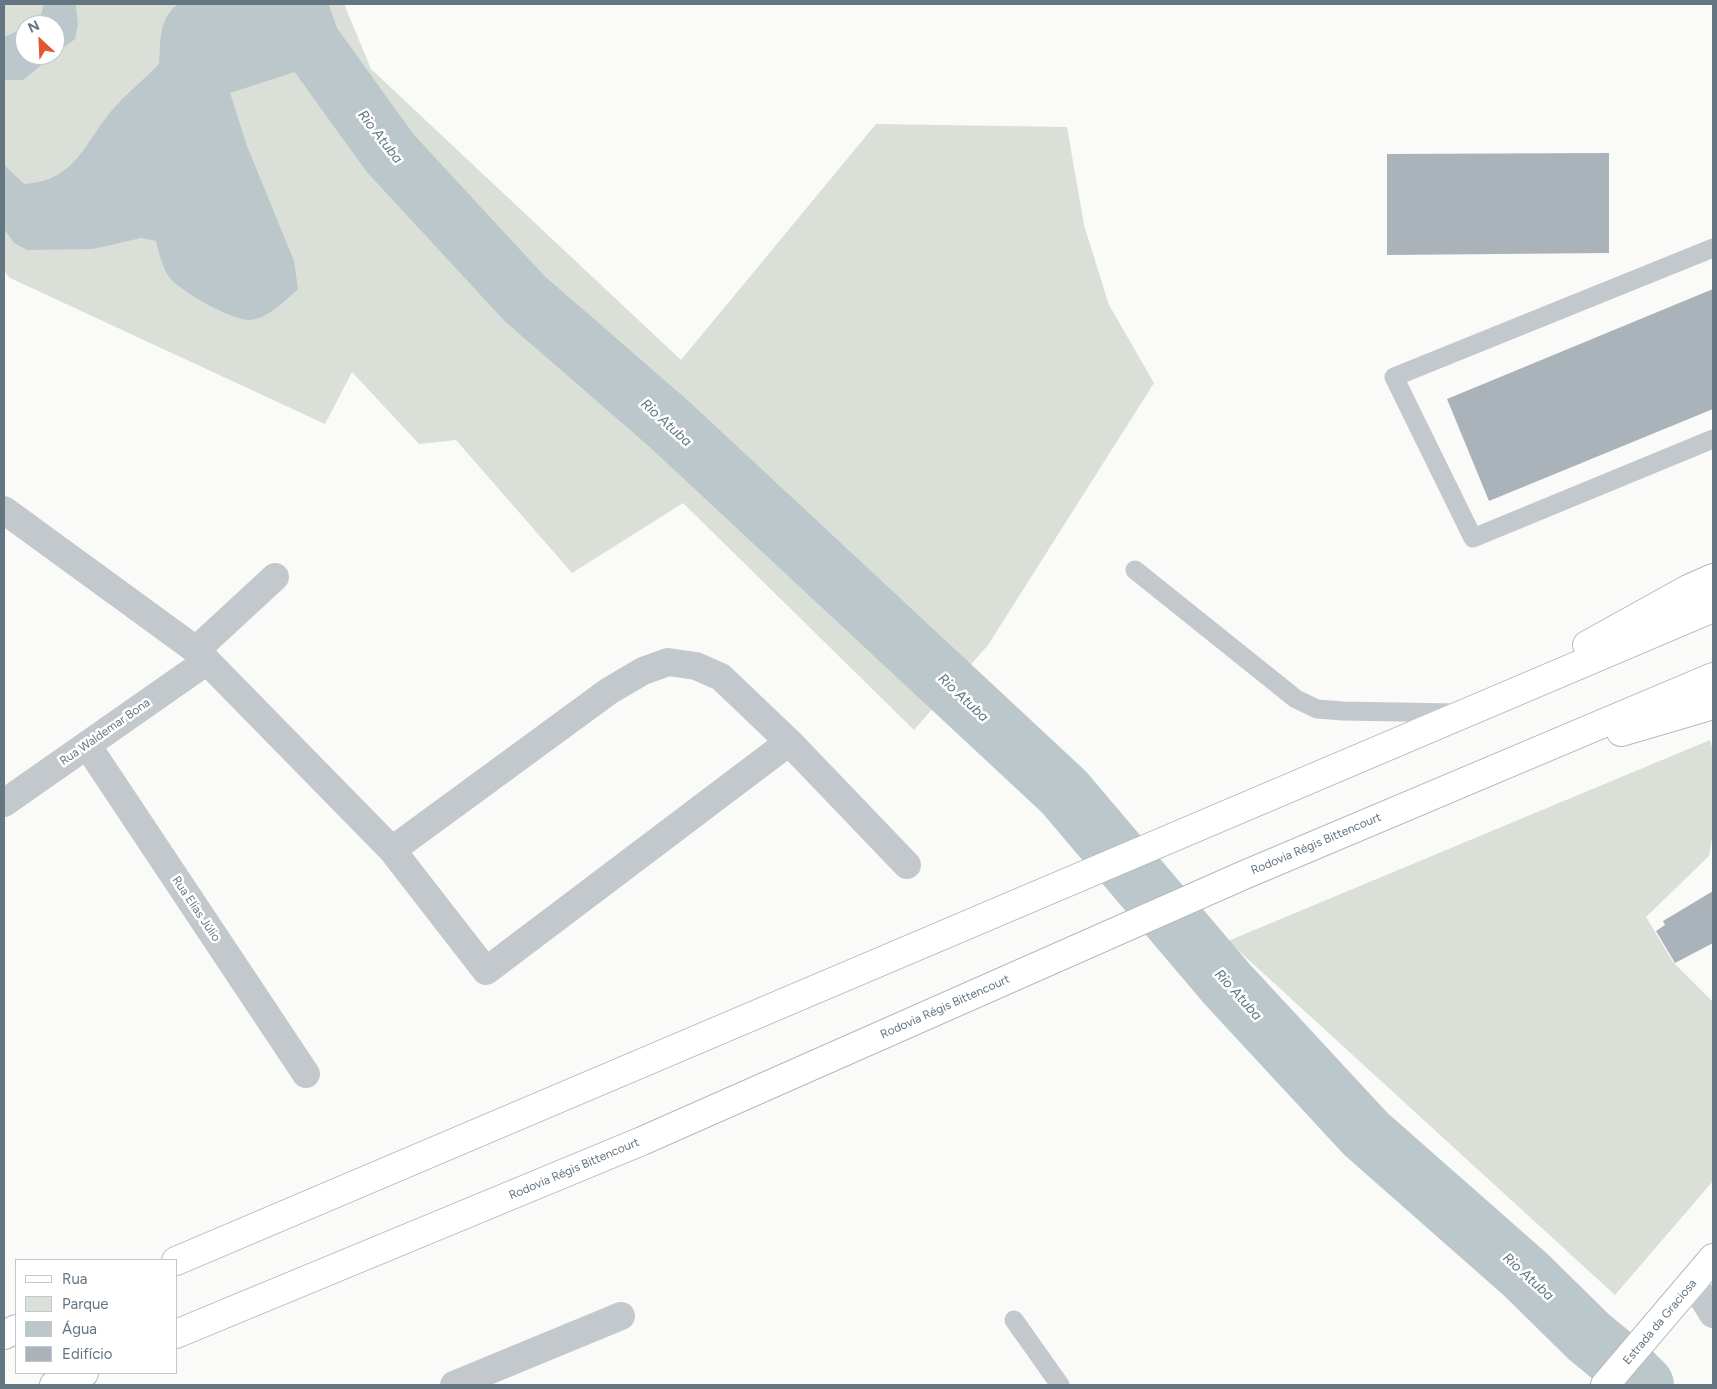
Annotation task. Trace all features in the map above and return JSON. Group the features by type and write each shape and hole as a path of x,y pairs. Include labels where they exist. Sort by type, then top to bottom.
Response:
{"main road":[{"path":"1466,713 1688,588 1713,578"},
{"path":"178,1260 1713,608"},
{"name":"Rodovia Régis Bittencourt","path":"178,1333 642,1141 1244,875 1713,677"},
{"path":"1487,772 1713,705"},
{"name":"Estrada da Graciosa","path":"1605,1385 1713,1258"},
{"path":"4,1335 15,1329"},
{"path":"54,1385 82,1374"}],"street":[{"path":"4,510 201,656 392,850 486,971 789,742"},
{"name":"Rua Waldemar Bona","path":"4,803 87,745 201,656 275,577"},
{"path":"392,850 609,691 643,671 668,662 696,666 721,677 789,742 907,865"},
{"name":"Rua Elias Júlio","path":"87,745 306,1074"},
{"path":"1693,1282 1713,1314"},
{"path":"454,1385 620,1316"}],"lane":[{"path":"1713,248 1394,377 1473,538 1713,439"},
{"path":"1135,570 1296,699 1317,708 1344,712 1466,713"},
{"path":"1014,1320 1060,1385"}],"green space":[{"path":"4,4 344,4 371,69 681,360 876,124 1067,127 1084,225 1109,305 1154,383 988,645 914,730 683,503 572,573 456,440 419,444 352,372 325,424 10,278 4,271"},
{"path":"1710,740 1713,751 1713,831 1709,856 1646,917 1673,962 1713,1002 1713,1181 1615,1295 1228,941"}],"water":[{"path":"44,4 75,4 78,25 75,39 65,46 65,15 41,15"},
{"path":"178,4 280,4 304,69 230,93 247,146 294,261 298,289 276,308 256,319 242,319 219,310 175,283 164,268 156,241 141,238 93,249 27,250 14,243 4,229 4,165 24,184 56,176 67,168 86,147 113,109 159,64 164,24 167,16"},
{"path":"15,32 15,65 42,65 23,80 4,80 4,37"}],"building":[{"path":"1609,153 1609,253 1387,255 1387,154"},
{"path":"1713,289 1713,409 1489,501 1447,399"},
{"path":"1713,891 1713,943 1675,963 1656,931 1665,925 1663,921"}],"waterway":[{"name":"Rio Atuba","path":"297,4 310,42 390,153 525,299 668,423 1064,792 1227,984 1366,1134 1526,1275 1589,1337 1628,1369 1644,1385"}]}
